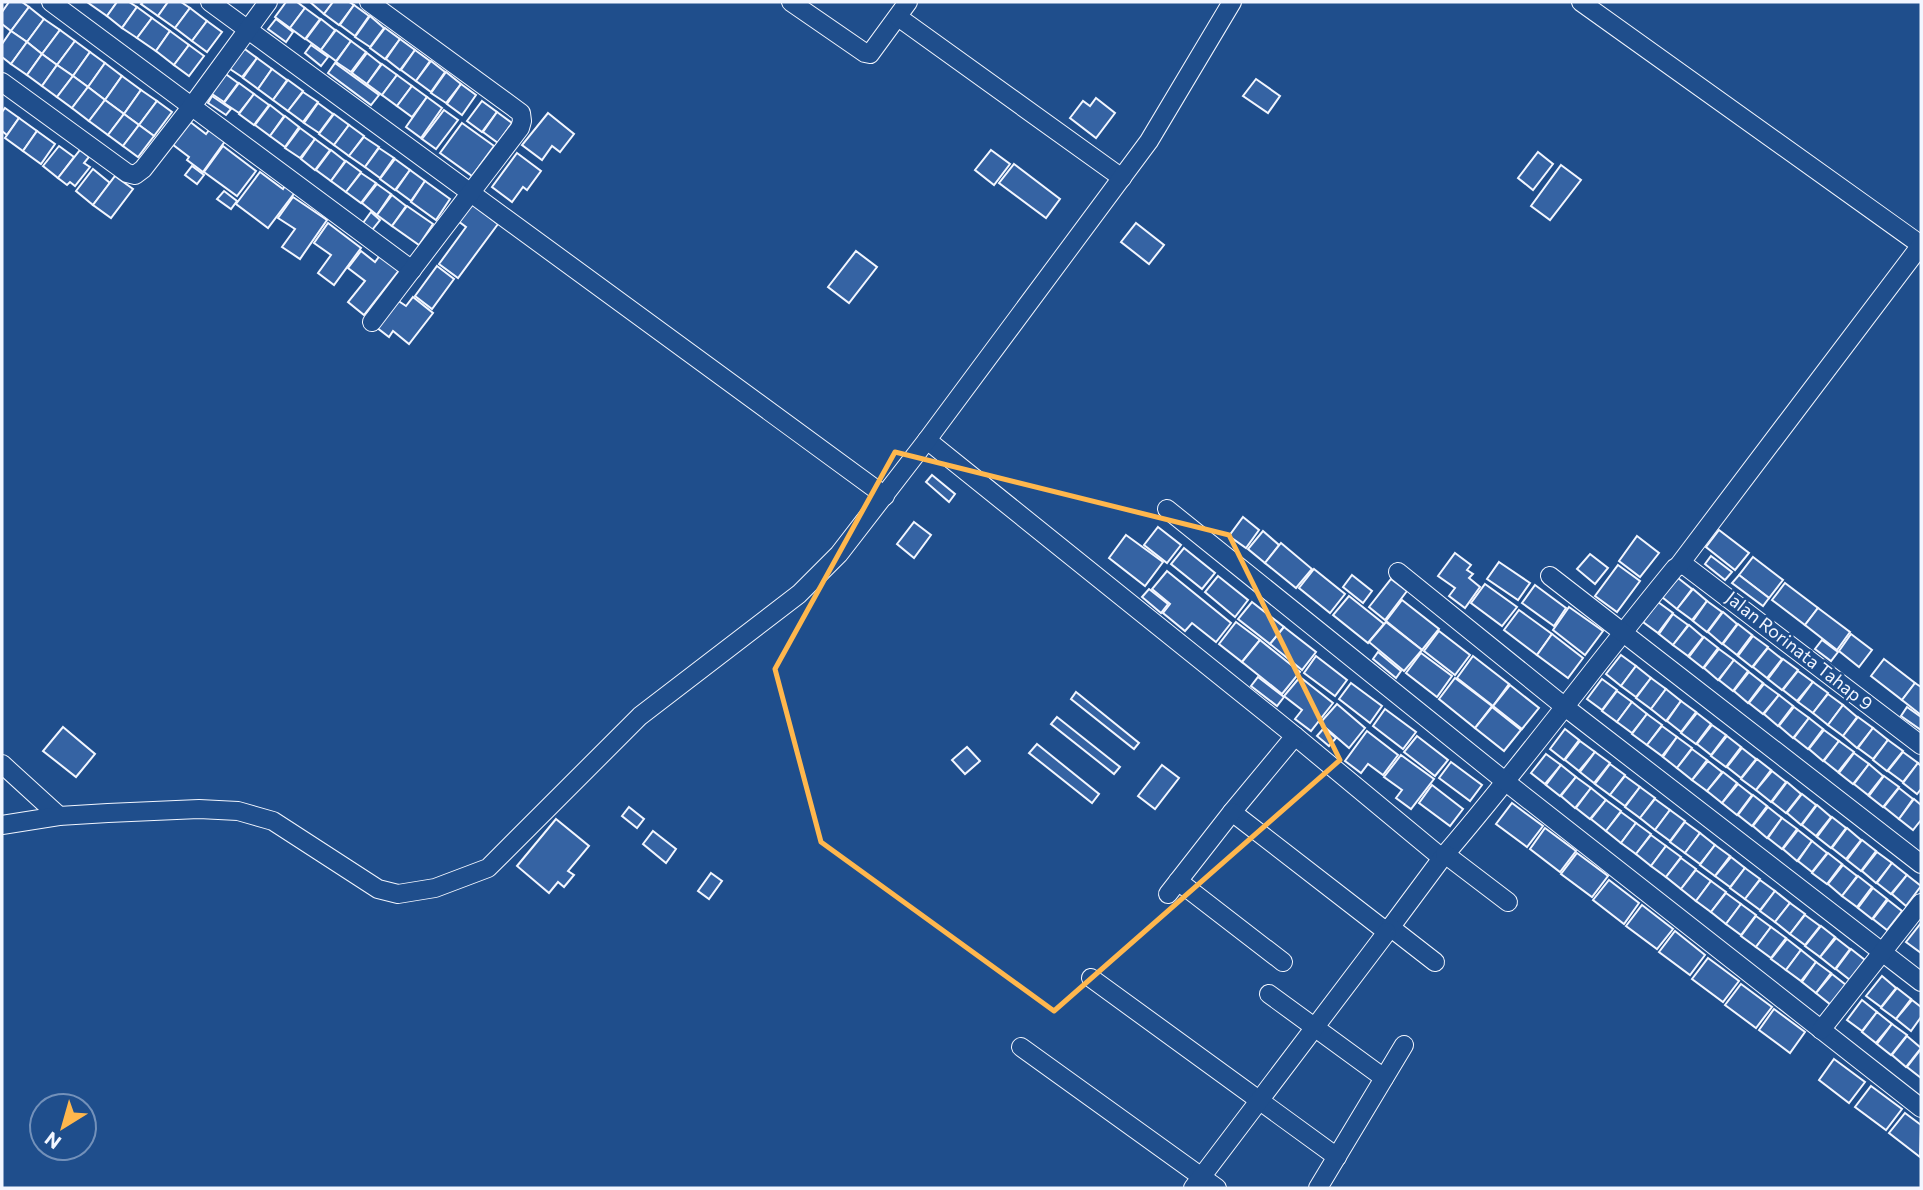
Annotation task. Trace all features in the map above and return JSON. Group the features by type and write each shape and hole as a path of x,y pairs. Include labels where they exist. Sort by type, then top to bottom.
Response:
{"street":[{"path":"51,2 412,270"},
{"path":"210,2 885,496"},
{"path":"2,82 127,173 135,175 143,169 192,106 268,2"},
{"path":"369,2 521,113 522,121 520,128 372,322"},
{"path":"791,2 870,54 903,9 1122,178"},
{"path":"2,825 59,816 199,809 238,811 273,821 378,889 388,892 398,894 435,888 488,868 640,716 799,594 839,554 928,440 1149,141 1232,2"},
{"path":"1197,1182 1444,856 1677,567 1920,250 1581,2"},
{"path":"928,440 1444,856 1508,902"},
{"path":"1167,509 1506,782 1921,1108"},
{"name":"Jalan Rorinata Tahap 9","path":"1677,567 1683,564 1689,566 1921,745"},
{"path":"1398,572 1565,707 1921,982"},
{"path":"1550,576 1921,864"},
{"path":"1283,962 1173,888 1294,736"},
{"path":"2,764 59,816"},
{"path":"1232,811 1435,962"},
{"path":"1821,1030 1921,903"},
{"path":"1091,978 1337,1157"},
{"path":"1269,993 1384,1078"},
{"path":"1318,1188 1404,1045"},
{"path":"1021,1047 1197,1182 1217,1188"}],"highlighted area":[{"path":"895,452 1229,535 1340,760 1054,1011 821,842 775,669"}],"building":[{"path":"9,2 22,2 29,7 11,31 2,24 2,12"},
{"path":"87,2 117,2 107,16"},
{"path":"117,2 129,2 137,7 122,28 107,16"},
{"path":"168,2 158,16 141,4"},
{"path":"168,2 181,2 190,8 175,28 158,16"},
{"path":"286,2 297,2 305,8 290,28 275,17"},
{"path":"310,2 333,2 324,14"},
{"path":"333,2 349,2 354,5 339,25 324,14"},
{"path":"354,5 369,16 355,36 340,25"},
{"path":"29,7 44,19 27,42 11,31"},
{"path":"137,7 152,18 137,38 122,28"},
{"path":"190,8 207,21 192,41 175,28"},
{"path":"305,8 320,19 305,39 290,28"},
{"path":"370,16 384,28 370,47 355,37"},
{"path":"152,18 170,31 156,51 137,38"},
{"path":"44,19 60,30 42,54 27,42"},
{"path":"276,19 293,32 286,42 268,29"},
{"path":"321,19 335,30 321,50 306,39"},
{"path":"207,21 222,32 207,52 192,41"},
{"path":"385,28 400,39 385,59 370,48"},
{"path":"60,30 75,41 57,65 42,54"},
{"path":"336,30 351,41 336,61 321,50"},
{"path":"11,31 27,42 11,64 2,57 2,44"},
{"path":"170,31 189,45 174,65 156,51"},
{"path":"400,39 415,50 400,70 386,59"},
{"path":"75,41 90,52 73,76 57,65"},
{"path":"351,41 366,52 351,72 336,62"},
{"path":"27,42 42,54 27,75 11,64"},
{"path":"189,45 204,56 189,76 174,65"},
{"path":"311,45 328,57 321,66 305,53"},
{"path":"242,47 257,58 242,77 227,67"},
{"path":"415,50 430,61 416,81 401,70"},
{"path":"90,52 105,63 88,87 73,76"},
{"path":"367,53 381,64 367,84 352,73"},
{"path":"42,54 57,65 42,86 27,75"},
{"path":"257,58 272,69 258,89 243,78"},
{"path":"431,61 445,72 431,92 416,81"},
{"path":"105,63 122,76 105,100 88,87"},
{"path":"335,63 379,95 371,105 328,73"},
{"path":"382,64 397,75 382,95 367,84"},
{"path":"57,65 73,76 57,97 42,86"},
{"path":"272,69 287,80 273,100 258,89"},
{"path":"223,72 238,83 224,102 209,92"},
{"path":"446,72 461,84 446,103 431,93"},
{"path":"397,75 412,86 397,106 382,95"},
{"path":"73,76 88,87 72,108 57,97"},
{"path":"122,76 141,90 124,114 105,100"},
{"path":"1256,79 1280,96 1268,113 1243,96"},
{"path":"288,80 303,91 288,111 273,100"},
{"path":"239,83 254,94 239,113 224,103"},
{"path":"461,84 476,95 462,115 447,104"},
{"path":"412,86 427,97 412,117 397,106"},
{"path":"88,87 105,100 89,121 72,108"},
{"path":"141,90 157,101 139,125 124,114"},
{"path":"303,92 318,102 303,122 288,111"},
{"path":"254,94 269,105 254,125 239,114"},
{"path":"212,96 231,109 226,115 208,103"},
{"path":"427,97 442,108 421,138 406,127"},
{"path":"1096,98 1115,113 1096,138 1070,118 1083,101 1090,106"},
{"path":"105,100 124,114 108,135 89,121"},
{"path":"157,101 172,112 154,136 139,125"},
{"path":"482,101 497,112 482,132 467,121"},
{"path":"318,103 333,114 319,133 304,123"},
{"path":"270,105 284,116 270,136 255,125"},
{"path":"5,108 19,118 7,135 2,131 2,112"},
{"path":"444,110 458,120 436,149 422,139"},
{"path":"497,112 512,123 498,143 483,132"},
{"path":"548,113 574,134 560,152 552,146 542,160 522,145"},
{"path":"124,114 139,125 123,146 108,135"},
{"path":"334,114 349,125 334,145 319,134"},
{"path":"285,116 299,127 285,147 270,136"},
{"path":"19,118 37,131 23,151 5,138"},
{"path":"189,121 206,134 212,126 228,137 203,172 172,144"},
{"path":"462,123 494,146 472,176 440,153"},
{"path":"139,125 154,136 138,157 123,146"},
{"path":"349,125 364,136 349,156 334,145"},
{"path":"300,128 315,139 300,158 285,148"},
{"path":"37,131 55,144 41,164 23,151"},
{"path":"364,137 379,147 365,167 349,156"},
{"path":"315,139 330,150 315,170 301,159"},
{"path":"59,146 74,157 58,178 43,166"},
{"path":"223,146 256,171 237,196 204,172"},
{"path":"379,148 394,158 380,178 365,167"},
{"path":"80,150 89,157 84,163 90,167 75,186 70,182 67,185 58,178"},
{"path":"331,150 345,161 331,181 316,170"},
{"path":"991,150 1010,164 994,185 975,170"},
{"path":"1538,152 1553,164 1533,190 1518,178"},
{"path":"517,153 541,171 527,190 523,187 512,202 492,187"},
{"path":"395,159 410,170 395,190 380,179"},
{"path":"346,161 361,172 346,192 331,181"},
{"path":"1014,164 1060,199 1046,218 999,183"},
{"path":"1561,165 1581,180 1550,220 1531,206"},
{"path":"192,166 204,175 197,184 185,175"},
{"path":"93,169 110,183 93,205 76,191"},
{"path":"410,170 425,181 411,201 396,190"},
{"path":"260,172 283,189 286,184 296,191 268,228 236,204"},
{"path":"361,173 376,183 361,203 346,192"},
{"path":"115,176 133,189 111,218 93,205"},
{"path":"425,181 450,199 436,220 411,202"},
{"path":"377,184 391,194 377,215 362,203"},
{"path":"224,191 237,201 231,209 217,199"},
{"path":"392,195 406,206 392,226 377,215"},
{"path":"293,197 327,220 300,259 282,247 295,229 278,218"},
{"path":"467,200 498,224 458,278 439,264 466,227 454,218"},
{"path":"407,206 433,224 419,245 392,226"},
{"path":"371,212 380,220 372,230 363,223"},
{"path":"328,223 361,248 334,285 318,273 331,255 314,243"},
{"path":"1136,223 1164,245 1149,264 1121,242"},
{"path":"361,251 375,262 381,254 400,269 364,315 348,302 365,281 348,268"},
{"path":"856,251 877,267 849,303 828,287"},
{"path":"437,266 454,279 432,309 415,296"},
{"path":"413,297 433,313 409,344 393,331 389,337 376,327 397,300 406,306"},
{"path":"932,475 955,494 949,502 926,482"},
{"path":"1243,517 1259,530 1246,548 1229,536"},
{"path":"914,522 931,535 914,558 897,544"},
{"path":"1158,527 1181,545 1167,563 1144,545"},
{"path":"1719,530 1749,553 1735,570 1706,547"},
{"path":"1263,531 1279,545 1265,563 1248,549"},
{"path":"1126,535 1163,562 1145,586 1109,558"},
{"path":"1637,536 1659,553 1640,577 1619,561"},
{"path":"1281,543 1312,569 1296,588 1265,563"},
{"path":"1184,548 1215,573 1202,589 1171,564"},
{"path":"1455,553 1471,565 1467,570 1473,574 1469,578 1480,587 1465,608 1449,596 1455,588 1438,576"},
{"path":"1590,554 1608,568 1595,584 1577,569"},
{"path":"1711,556 1732,572 1725,580 1705,564"},
{"path":"1753,557 1783,580 1769,598 1739,575"},
{"path":"1499,562 1530,583 1518,600 1487,579"},
{"path":"1618,565 1640,581 1617,612 1595,596"},
{"path":"1314,569 1345,594 1330,613 1299,588"},
{"path":"1167,571 1231,623 1216,642 1192,623 1185,631 1163,613 1170,604 1152,589"},
{"path":"1352,575 1372,591 1363,603 1343,587"},
{"path":"1739,575 1769,598 1763,606 1732,583"},
{"path":"1218,576 1248,600 1235,617 1205,592"},
{"path":"1678,578 1692,589 1677,609 1662,597"},
{"path":"1391,579 1407,591 1385,620 1369,607"},
{"path":"1785,583 1818,608 1805,625 1772,600"},
{"path":"1485,584 1517,607 1502,626 1471,603"},
{"path":"1535,585 1566,608 1554,626 1522,603"},
{"path":"1149,589 1168,604 1161,613 1142,597"},
{"path":"1693,589 1707,601 1692,620 1677,609"},
{"path":"1349,596 1384,624 1368,643 1333,615"},
{"path":"1402,600 1439,629 1422,650 1386,621"},
{"path":"1707,601 1722,612 1707,632 1693,621"},
{"path":"1252,602 1284,627 1270,644 1238,619"},
{"path":"1658,602 1673,613 1658,633 1643,622"},
{"path":"1569,607 1603,631 1585,655 1553,630"},
{"path":"1818,608 1850,632 1837,650 1805,625"},
{"path":"1519,610 1552,634 1537,655 1504,630"},
{"path":"1723,612 1737,624 1722,644 1708,632"},
{"path":"1673,614 1688,625 1673,645 1659,634"},
{"path":"1236,622 1260,640 1242,662 1219,644"},
{"path":"1386,622 1422,650 1404,671 1369,642"},
{"path":"1738,624 1752,635 1737,655 1723,644"},
{"path":"1689,625 1703,637 1688,656 1673,645"},
{"path":"1284,627 1316,652 1302,670 1270,644"},
{"path":"1439,631 1470,655 1455,675 1424,651"},
{"path":"1552,634 1583,658 1568,678 1537,655"},
{"path":"1851,634 1872,650 1859,667 1839,651"},
{"path":"1753,636 1768,647 1752,667 1738,656"},
{"path":"1704,637 1718,648 1703,668 1689,657"},
{"path":"1260,640 1300,672 1282,694 1242,662"},
{"path":"1822,640 1838,652 1831,661 1815,649"},
{"path":"1768,648 1782,659 1767,678 1753,667"},
{"path":"1719,649 1734,660 1718,680 1704,668"},
{"path":"1378,652 1401,671 1396,678 1373,659"},
{"path":"1421,653 1452,676 1437,697 1406,673"},
{"path":"1621,655 1636,666 1621,686 1606,674"},
{"path":"1316,656 1347,680 1335,696 1304,673"},
{"path":"1473,656 1509,684 1493,706 1457,678"},
{"path":"1783,659 1798,670 1782,690 1768,679"},
{"path":"1884,659 1915,683 1902,700 1871,676"},
{"path":"1734,660 1748,671 1733,691 1719,680"},
{"path":"1636,666 1651,678 1636,697 1621,686"},
{"path":"1798,671 1813,682 1797,701 1783,690"},
{"path":"1749,672 1763,683 1748,703 1734,691"},
{"path":"1258,677 1284,697 1277,706 1251,686"},
{"path":"1300,677 1333,703 1311,731 1295,719 1302,710 1284,696"},
{"path":"1455,678 1492,706 1475,728 1439,699"},
{"path":"1651,678 1666,689 1651,709 1636,698"},
{"path":"1602,679 1617,690 1602,710 1587,699"},
{"path":"1813,682 1828,693 1813,713 1798,702"},
{"path":"1351,683 1382,706 1370,723 1339,699"},
{"path":"1915,683 1921,687 1921,715 1902,700"},
{"path":"1764,684 1779,695 1763,714 1749,703"},
{"path":"1510,685 1539,708 1522,729 1493,706"},
{"path":"1666,689 1681,701 1666,721 1651,709"},
{"path":"1617,691 1632,702 1617,722 1602,711"},
{"path":"1076,692 1139,743 1134,749 1071,699"},
{"path":"1828,694 1843,705 1828,725 1813,713"},
{"path":"1779,695 1793,706 1778,726 1764,714"},
{"path":"1681,701 1696,712 1681,732 1667,721"},
{"path":"1632,702 1647,714 1632,733 1617,722"},
{"path":"1337,704 1365,728 1349,748 1320,723"},
{"path":"1843,705 1857,717 1843,736 1828,725"},
{"path":"1492,707 1521,730 1504,751 1475,728"},
{"path":"1794,707 1809,718 1793,738 1779,726"},
{"path":"1907,707 1921,717 1921,730 1901,716"},
{"path":"1385,709 1416,732 1403,749 1373,726"},
{"path":"1697,713 1711,724 1696,744 1681,733"},
{"path":"1647,714 1662,725 1647,745 1632,734"},
{"path":"1057,717 1120,767 1114,774 1051,724"},
{"path":"1858,717 1873,728 1857,748 1843,736"},
{"path":"1809,718 1823,729 1808,749 1794,738"},
{"path":"1712,725 1726,735 1711,755 1697,744"},
{"path":"1662,726 1677,737 1662,756 1647,745"},
{"path":"63,727 95,754 76,777 43,751"},
{"path":"1324,728 1336,738 1329,746 1317,736"},
{"path":"1873,728 1888,740 1873,759 1858,748"},
{"path":"1565,729 1579,740 1564,760 1550,749"},
{"path":"1824,730 1839,741 1823,761 1809,749"},
{"path":"1367,731 1398,755 1383,775 1368,764 1361,773 1345,761"},
{"path":"1417,736 1448,760 1435,776 1404,752"},
{"path":"1727,736 1741,747 1726,767 1711,756"},
{"path":"1677,737 1692,748 1677,768 1663,757"},
{"path":"1888,740 1903,751 1887,771 1873,760"},
{"path":"1580,741 1595,752 1579,771 1565,760"},
{"path":"1839,741 1854,752 1838,772 1824,761"},
{"path":"1037,744 1099,794 1092,803 1029,753"},
{"path":"967,747 980,761 965,774 952,760"},
{"path":"1742,748 1756,759 1741,778 1727,767"},
{"path":"1692,749 1707,760 1692,780 1677,768"},
{"path":"1595,752 1610,763 1594,783 1580,772"},
{"path":"1903,752 1918,763 1903,782 1888,771"},
{"path":"1854,753 1869,764 1853,784 1839,773"},
{"path":"1546,754 1561,765 1545,784 1531,773"},
{"path":"1401,755 1434,779 1411,809 1396,798 1402,790 1384,777"},
{"path":"1757,759 1771,770 1756,790 1741,779"},
{"path":"1708,761 1722,772 1707,791 1692,780"},
{"path":"1451,762 1482,785 1470,801 1439,778"},
{"path":"1918,763 1921,766 1921,789 1917,794 1903,783"},
{"path":"1610,764 1625,775 1610,795 1595,784"},
{"path":"1869,764 1883,776 1868,795 1854,784"},
{"path":"1162,765 1179,778 1155,809 1138,796"},
{"path":"1561,765 1576,777 1560,796 1546,785"},
{"path":"1772,771 1786,782 1771,802 1756,790"},
{"path":"1723,772 1737,783 1722,803 1707,791"},
{"path":"1625,776 1640,787 1625,806 1610,795"},
{"path":"1884,776 1899,787 1883,807 1869,796"},
{"path":"1576,777 1591,788 1575,808 1561,796"},
{"path":"1787,782 1801,794 1786,813 1772,802"},
{"path":"1738,784 1752,795 1737,815 1722,803"},
{"path":"1432,785 1463,809 1450,826 1419,803"},
{"path":"1640,787 1655,798 1640,818 1625,807"},
{"path":"1591,788 1606,800 1590,819 1576,808"},
{"path":"1899,788 1913,799 1899,819 1884,807"},
{"path":"1802,794 1816,805 1801,825 1787,813"},
{"path":"1753,795 1767,806 1752,826 1738,815"},
{"path":"1655,799 1670,810 1655,830 1640,818"},
{"path":"1914,799 1921,805 1921,820 1913,830 1899,819"},
{"path":"1606,800 1621,811 1606,831 1591,819"},
{"path":"1512,803 1543,826 1527,847 1496,824"},
{"path":"1817,805 1831,817 1816,836 1802,825"},
{"path":"629,807 644,819 637,828 622,816"},
{"path":"1768,807 1782,818 1767,838 1753,826"},
{"path":"1670,810 1685,821 1670,841 1655,830"},
{"path":"1621,812 1636,823 1621,843 1606,831"},
{"path":"1832,817 1846,828 1831,848 1817,837"},
{"path":"1782,818 1797,829 1782,849 1768,838"},
{"path":"556,819 589,846 568,871 574,875 564,887 558,882 549,893 517,866"},
{"path":"1685,822 1700,833 1685,853 1670,842"},
{"path":"1636,823 1651,834 1636,854 1621,843"},
{"path":"1545,828 1576,851 1560,872 1530,849"},
{"path":"1847,828 1861,840 1846,859 1832,848"},
{"path":"1798,830 1812,841 1797,861 1783,849"},
{"path":"653,831 676,849 666,863 643,844"},
{"path":"1700,833 1715,845 1700,864 1685,853"},
{"path":"1651,835 1666,846 1651,866 1636,854"},
{"path":"1862,840 1876,851 1861,871 1847,860"},
{"path":"1812,841 1827,853 1812,872 1798,861"},
{"path":"1715,845 1730,856 1715,876 1700,865"},
{"path":"1666,846 1681,857 1666,877 1651,866"},
{"path":"1877,852 1892,863 1876,883 1862,871"},
{"path":"1577,853 1608,876 1592,897 1561,874"},
{"path":"1828,853 1842,864 1827,884 1812,873"},
{"path":"1731,857 1745,868 1730,887 1715,876"},
{"path":"1681,858 1696,869 1681,889 1666,877"},
{"path":"1892,863 1907,875 1891,894 1877,883"},
{"path":"1843,865 1857,876 1842,896 1828,884"},
{"path":"1745,868 1760,879 1745,899 1730,888"},
{"path":"1696,870 1711,881 1696,901 1681,889"},
{"path":"711,873 722,881 709,899 698,891"},
{"path":"1907,875 1921,886 1906,906 1892,894"},
{"path":"1858,876 1872,887 1857,907 1842,896"},
{"path":"1609,880 1639,903 1624,924 1593,900"},
{"path":"1760,880 1775,891 1760,910 1745,899"},
{"path":"1711,881 1726,892 1711,912 1696,901"},
{"path":"1873,888 1887,899 1872,919 1858,908"},
{"path":"1775,891 1790,903 1775,922 1760,911"},
{"path":"1726,893 1741,904 1726,924 1711,912"},
{"path":"1888,900 1902,911 1887,930 1873,919"},
{"path":"1790,903 1805,914 1790,934 1775,922"},
{"path":"1741,904 1756,915 1741,935 1726,924"},
{"path":"1642,905 1673,929 1657,949 1626,926"},
{"path":"1805,915 1820,926 1805,945 1790,934"},
{"path":"1756,916 1771,927 1756,947 1741,936"},
{"path":"1921,923 1921,953 1906,942"},
{"path":"1821,926 1835,937 1820,957 1805,946"},
{"path":"1771,927 1786,938 1771,958 1756,947"},
{"path":"1675,931 1705,955 1690,975 1659,952"},
{"path":"1836,938 1850,949 1835,969 1820,957"},
{"path":"1787,939 1801,950 1786,970 1771,959"},
{"path":"1851,949 1865,960 1850,980 1836,969"},
{"path":"1801,950 1816,962 1801,981 1786,970"},
{"path":"1708,958 1739,981 1723,1002 1692,979"},
{"path":"1816,962 1831,973 1816,993 1802,982"},
{"path":"1832,974 1846,985 1831,1005 1816,993"},
{"path":"1882,976 1896,988 1881,1007 1866,996"},
{"path":"1741,984 1772,1007 1756,1028 1725,1005"},
{"path":"1897,988 1911,999 1896,1019 1881,1008"},
{"path":"1862,1000 1877,1012 1862,1031 1847,1020"},
{"path":"1912,1000 1921,1007 1921,1017 1911,1031 1896,1019"},
{"path":"1774,1009 1805,1032 1790,1053 1759,1030"},
{"path":"1877,1012 1892,1024 1876,1043 1862,1032"},
{"path":"1892,1024 1907,1035 1891,1055 1877,1044"},
{"path":"1907,1036 1921,1048 1906,1067 1892,1055"},
{"path":"1921,1049 1921,1078 1907,1067"},
{"path":"1834,1059 1865,1082 1849,1103 1819,1080"},
{"path":"1871,1086 1902,1109 1886,1130 1855,1107"},
{"path":"1905,1113 1921,1125 1920,1157 1889,1133"}]}
